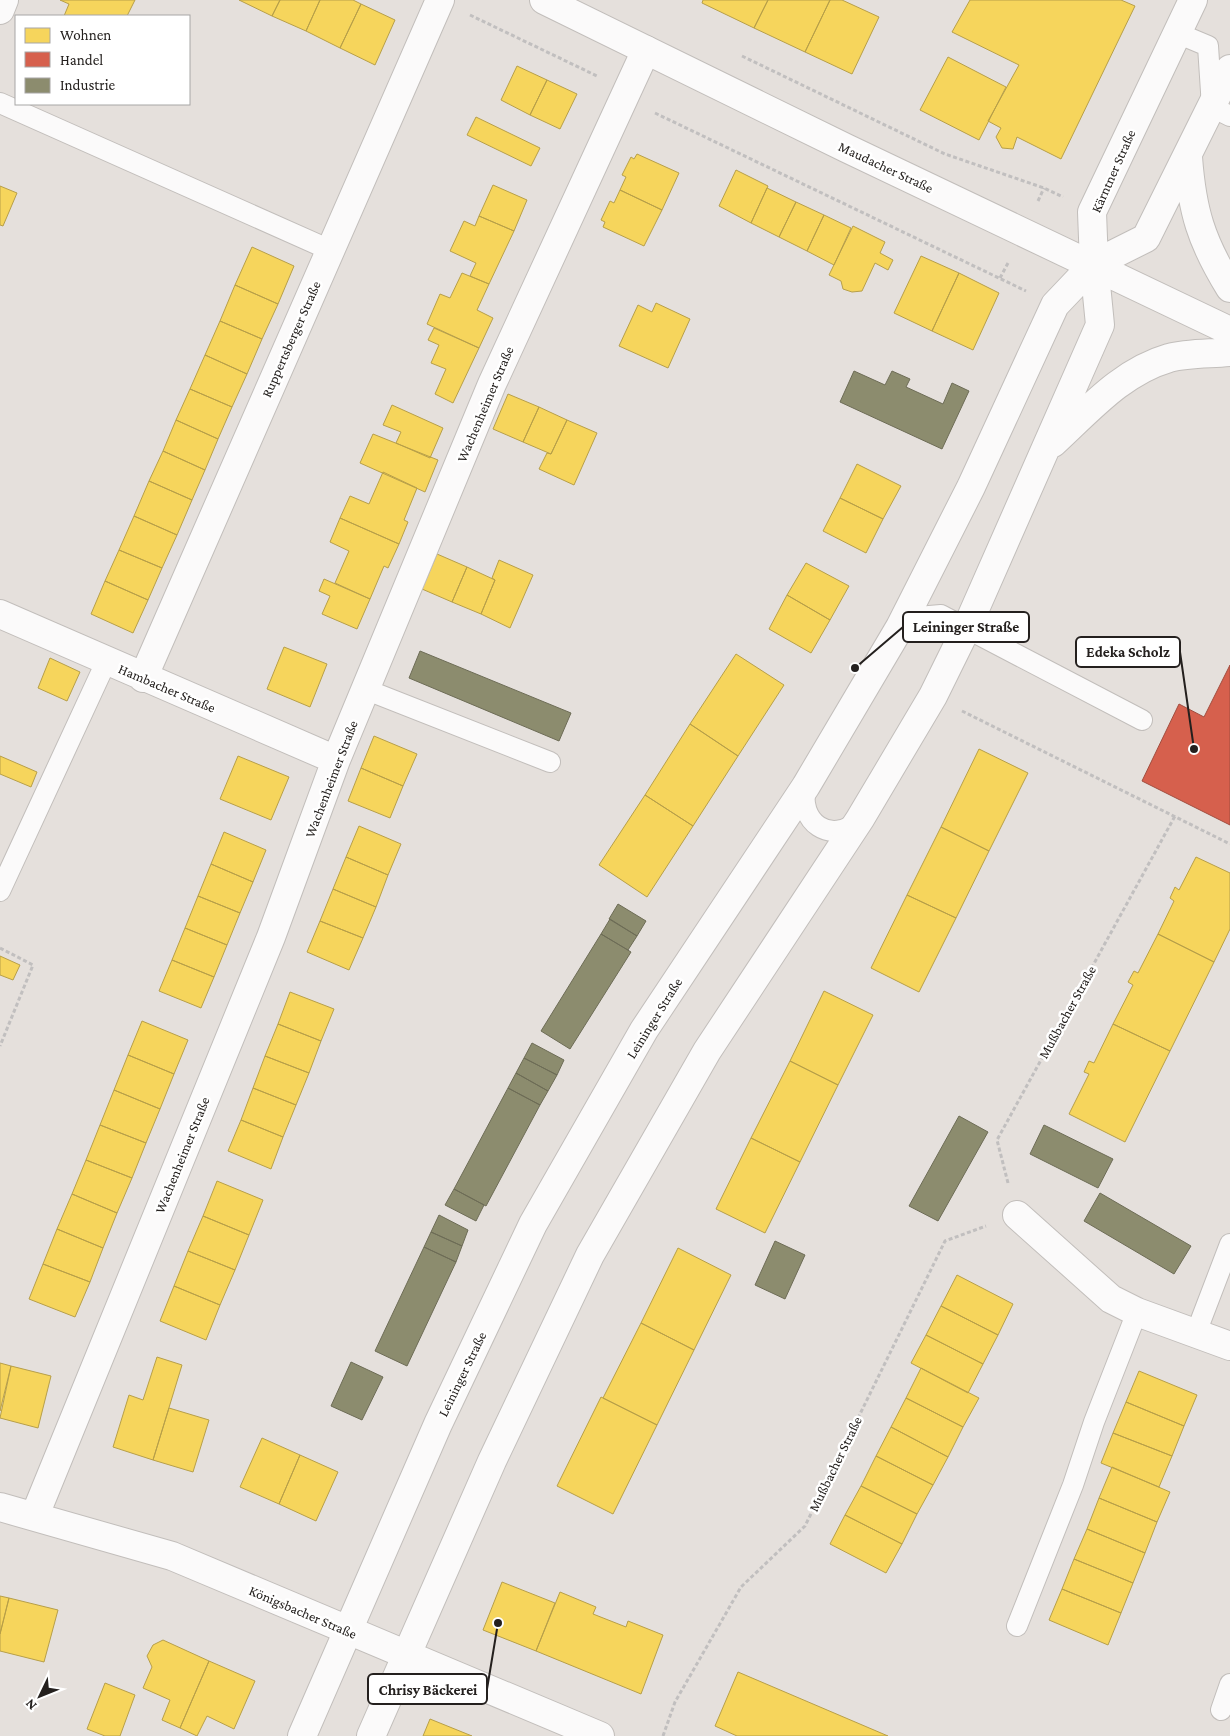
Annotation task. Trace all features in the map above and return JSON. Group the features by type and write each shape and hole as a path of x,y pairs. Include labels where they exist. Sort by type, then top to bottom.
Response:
{"street":[{"path":"0,10 4,0"},
{"name":"Ruppertsberger Straße","path":"142,678 440,0"},
{"name":"Maudacher Straße","path":"544,0 846,148 1094,264 1230,331"},
{"name":"Kärntner Straße","path":"1094,264 1092,212 1193,0"},
{"name":"Wachenheimer Straße","path":"35,1516 271,936 336,760 367,690 492,384 646,50"},
{"path":"371,1736 492,1461 590,1255 707,1052 860,819 933,696 967,627 1100,325 1094,264 1146,238 1188,157 1221,111 1230,69"},
{"path":"1188,157 1192,199 1200,232 1230,288"},
{"name":"Leininger Straße","path":"302,1736 438,1424 533,1224 644,1030 806,786 900,627 971,487 1055,305 1094,264"},
{"path":"1046,449 1120,381 1142,368 1171,358 1230,352"},
{"name":"Hambacher Straße","path":"0,614 142,678 336,760"},
{"path":"1017,1215 1111,1299 1137,1312 1230,1346"},
{"name":"Königsbacher Straße","path":"0,1507 172,1556 600,1736"}],"lane":[{"path":"1177,33 1208,46 1221,111"},
{"path":"0,103 330,250"},
{"path":"900,627 918,617 941,615 1142,720"},
{"path":"0,891 106,662"},
{"path":"367,690 550,762"},
{"path":"806,786 804,796 808,815 823,829 844,830 860,819"},
{"path":"1196,1333 1230,1244"},
{"path":"1017,1626 1074,1485 1094,1422 1137,1312"},
{"path":"1221,1710 1230,1684"}],"path":[{"path":"440,0 615,85 635,103 1000,278"},
{"path":"741,56 944,154 1044,188"},
{"path":"933,696 1230,844"},
{"name":"Mußbacher Straße","path":"662,1736 675,1702 741,1587 805,1526 945,1241 1017,1215 996,1140 1175,816"},
{"path":"0,948 33,965 0,1046"}],"building: Wohnen":[{"path":"60,0 135,0 128,15 64,15 69,4"},
{"path":"239,0 280,0 272,16"},
{"path":"280,0 320,0 306,31 272,16"},
{"path":"320,0 353,0 361,4 340,48 306,31"},
{"path":"703,0 768,0 754,28 702,3"},
{"path":"768,0 830,0 805,52 754,28"},
{"path":"830,0 842,0 879,17 852,74 805,52"},
{"path":"970,0 1121,0 1135,6 1061,159 1017,137 1013,149 1002,148 996,137 1001,128 988,121 1019,65 952,32"},
{"path":"361,4 395,20 375,65 340,48"},
{"path":"948,57 1006,87 979,140 920,110"},
{"path":"517,66 547,80 530,115 501,100"},
{"path":"547,80 577,94 560,129 530,115"},
{"path":"476,117 540,148 531,166 467,135"},
{"path":"637,154 679,173 662,210 620,190 626,177 622,175 631,157 634,159"},
{"path":"736,170 768,186 751,223 719,206"},
{"path":"493,185 527,200 514,231 479,216"},
{"path":"0,186 17,193 3,226 0,225"},
{"path":"767,188 796,202 779,237 751,223"},
{"path":"620,190 662,210 644,246 603,227 605,222 601,220 610,201 614,203"},
{"path":"796,202 824,215 807,251 779,237"},
{"path":"824,215 851,228 834,265 807,251"},
{"path":"479,216 514,231 489,284 470,276 476,263 450,251 464,221 475,226"},
{"path":"853,226 885,242 880,253 893,260 888,270 875,263 862,291 852,292 843,289 841,281 829,275"},
{"path":"252,247 294,266 278,304 235,285"},
{"path":"921,256 959,273 932,331 894,313"},
{"path":"462,273 489,284 477,310 493,318 479,348 427,324 440,294 450,298"},
{"path":"959,273 999,293 973,350 932,331"},
{"path":"235,285 278,304 262,339 220,321"},
{"path":"656,303 690,319 668,368 619,346 638,305 652,312"},
{"path":"220,321 262,339 247,374 205,355"},
{"path":"434,328 479,348 453,403 435,394 446,369 431,363 439,345 428,340"},
{"path":"205,355 247,374 232,407 190,389"},
{"path":"190,389 232,407 218,439 176,420"},
{"path":"508,394 539,407 523,442 493,429"},
{"path":"392,405 443,428 430,458 396,443 401,432 383,425"},
{"path":"539,407 567,420 551,454 523,442"},
{"path":"176,420 218,439 205,470 163,451"},
{"path":"567,420 597,433 574,485 539,469 547,453 551,454"},
{"path":"373,434 438,460 425,492 360,463"},
{"path":"163,451 205,470 192,500 149,481"},
{"path":"857,464 901,486 883,519 840,498"},
{"path":"383,472 417,488 404,520 408,522 399,544 340,518 350,496 369,504"},
{"path":"149,481 192,500 177,535 134,516"},
{"path":"840,498 883,519 866,553 823,531"},
{"path":"134,516 177,535 162,568 119,550"},
{"path":"340,518 399,544 388,568 384,566 370,599 335,583 349,551 330,542"},
{"path":"119,550 162,568 148,600 105,581"},
{"path":"437,554 467,567 452,602 422,589"},
{"path":"499,560 533,575 510,628 481,614 495,580 492,578"},
{"path":"806,563 849,586 830,620 787,595"},
{"path":"467,567 495,580 481,614 452,602"},
{"path":"324,579 370,599 357,629 322,614 330,596 319,591"},
{"path":"105,581 148,600 133,633 91,614"},
{"path":"787,595 830,620 811,653 769,629"},
{"path":"284,647 327,664 310,707 267,689"},
{"path":"736,654 784,685 738,756 690,724"},
{"path":"50,658 80,672 67,701 38,688"},
{"path":"690,724 738,756 693,826 645,795"},
{"path":"374,736 417,754 403,786 361,768"},
{"path":"979,749 1028,773 989,851 941,827"},
{"path":"0,756 37,772 31,787 0,774"},
{"path":"238,756 289,777 271,820 220,799"},
{"path":"361,768 403,786 390,818 348,801"},
{"path":"645,795 693,826 647,897 599,865"},
{"path":"359,826 401,844 388,875 346,857"},
{"path":"941,827 989,851 956,918 907,895"},
{"path":"224,832 266,850 253,882 211,864"},
{"path":"346,857 388,875 376,907 333,889"},
{"path":"1196,857 1230,873 1230,929 1214,962 1158,934 1174,901 1170,898 1175,887 1179,890"},
{"path":"211,864 253,882 240,913 198,896"},
{"path":"333,889 376,907 363,938 320,921"},
{"path":"907,895 956,918 919,992 871,968"},
{"path":"198,896 240,913 227,945 185,928"},
{"path":"320,921 363,938 349,970 307,952"},
{"path":"185,928 227,945 214,977 172,960"},
{"path":"1158,934 1214,962 1170,1051 1113,1024 1133,985 1128,982 1134,971 1138,973"},
{"path":"0,956 20,965 13,980 0,975"},
{"path":"172,960 214,977 201,1008 159,991"},
{"path":"824,991 873,1015 838,1085 790,1061"},
{"path":"290,992 334,1009 321,1041 278,1024"},
{"path":"142,1021 188,1040 174,1074 128,1055"},
{"path":"278,1024 321,1041 309,1073 265,1056"},
{"path":"1113,1024 1170,1051 1125,1142 1069,1114 1089,1074 1084,1072 1089,1061 1094,1063"},
{"path":"128,1055 174,1074 160,1109 114,1090"},
{"path":"265,1056 309,1073 296,1105 253,1088"},
{"path":"790,1061 838,1085 800,1162 751,1138"},
{"path":"253,1088 296,1105 283,1137 241,1120"},
{"path":"114,1090 160,1109 146,1143 100,1125"},
{"path":"241,1120 283,1137 271,1169 228,1151"},
{"path":"100,1125 146,1143 132,1178 86,1160"},
{"path":"751,1138 800,1162 765,1233 716,1209"},
{"path":"86,1160 132,1178 117,1213 72,1194"},
{"path":"217,1181 263,1200 249,1235 203,1216"},
{"path":"72,1194 117,1213 103,1248 57,1229"},
{"path":"203,1216 249,1235 235,1270 188,1251"},
{"path":"57,1229 103,1248 90,1282 43,1264"},
{"path":"678,1248 731,1275 694,1350 641,1323"},
{"path":"188,1251 235,1270 220,1305 174,1286"},
{"path":"43,1264 90,1282 75,1317 29,1299"},
{"path":"957,1275 1013,1304 998,1335 941,1306"},
{"path":"174,1286 220,1305 206,1340 160,1321"},
{"path":"941,1306 998,1335 983,1364 926,1335"},
{"path":"641,1323 694,1350 657,1425 603,1398"},
{"path":"926,1335 983,1364 968,1393 911,1363"},
{"path":"157,1357 182,1365 153,1460 113,1447 129,1395 143,1400"},
{"path":"0,1363 11,1366 0,1411"},
{"path":"11,1366 51,1376 38,1428 0,1418"},
{"path":"921,1368 979,1398 963,1427 906,1398"},
{"path":"1139,1371 1197,1395 1184,1426 1126,1402"},
{"path":"601,1397 657,1425 613,1514 557,1486"},
{"path":"906,1398 963,1427 948,1457 891,1427"},
{"path":"1126,1402 1184,1426 1172,1456 1113,1433"},
{"path":"169,1408 209,1420 193,1472 153,1460"},
{"path":"891,1427 948,1457 933,1485 876,1456"},
{"path":"1113,1433 1172,1456 1159,1487 1101,1463"},
{"path":"262,1438 300,1455 279,1504 240,1487"},
{"path":"300,1455 338,1472 316,1521 279,1504"},
{"path":"876,1456 933,1485 917,1514 861,1486"},
{"path":"1112,1467 1170,1492 1157,1522 1099,1498"},
{"path":"861,1486 917,1514 902,1544 845,1515"},
{"path":"1099,1498 1157,1522 1145,1553 1087,1529"},
{"path":"845,1515 902,1544 886,1573 830,1544"},
{"path":"1087,1529 1145,1553 1133,1583 1074,1559"},
{"path":"1074,1559 1133,1583 1121,1613 1062,1589"},
{"path":"502,1582 555,1603 536,1651 483,1630"},
{"path":"1062,1589 1121,1613 1108,1645 1049,1620"},
{"path":"560,1592 596,1607 593,1614 626,1627 628,1621 663,1635 641,1694 536,1651"},
{"path":"0,1596 9,1598 0,1634"},
{"path":"9,1598 58,1610 44,1662 0,1651 0,1634"},
{"path":"163,1640 209,1661 180,1728 162,1720 170,1700 143,1688 152,1667 147,1656 153,1645"},
{"path":"209,1661 255,1681 234,1729 207,1716 197,1736 180,1728"},
{"path":"738,1672 888,1736 737,1736 715,1726"},
{"path":"105,1683 135,1695 120,1736 105,1736 87,1729"},
{"path":"430,1719 472,1736 423,1736"}],"building: Handel":[{"path":"1230,665 1230,825 1142,781 1179,704 1204,717"}],"building: Industrie":[{"path":"854,371 885,385 892,371 910,379 906,387 943,404 952,383 969,391 942,449 840,402"},
{"path":"420,651 571,713 559,741 409,678"},
{"path":"618,904 646,921 637,936 609,919"},
{"path":"610,919 637,936 628,950 601,934"},
{"path":"601,934 631,952 570,1049 541,1031"},
{"path":"532,1043 564,1060 557,1075 524,1058"},
{"path":"524,1058 557,1075 548,1091 516,1073"},
{"path":"516,1073 548,1091 540,1105 508,1088"},
{"path":"508,1088 540,1105 486,1206 454,1189"},
{"path":"959,1116 988,1132 938,1221 909,1206"},
{"path":"1044,1125 1113,1159 1098,1188 1030,1154"},
{"path":"454,1189 484,1205 476,1221 445,1205"},
{"path":"1100,1193 1191,1246 1174,1274 1084,1221"},
{"path":"439,1215 468,1230 462,1246 431,1232"},
{"path":"431,1232 462,1246 456,1262 424,1247"},
{"path":"775,1241 805,1255 785,1299 755,1285"},
{"path":"424,1247 456,1262 407,1366 375,1351"},
{"path":"351,1362 383,1377 362,1420 331,1406"}],"place":[{"name":"Leininger Straße","path":"855,668"},
{"name":"Edeka Scholz","path":"1194,749"},
{"name":"Chrisy Bäckerei","path":"498,1623"}]}
